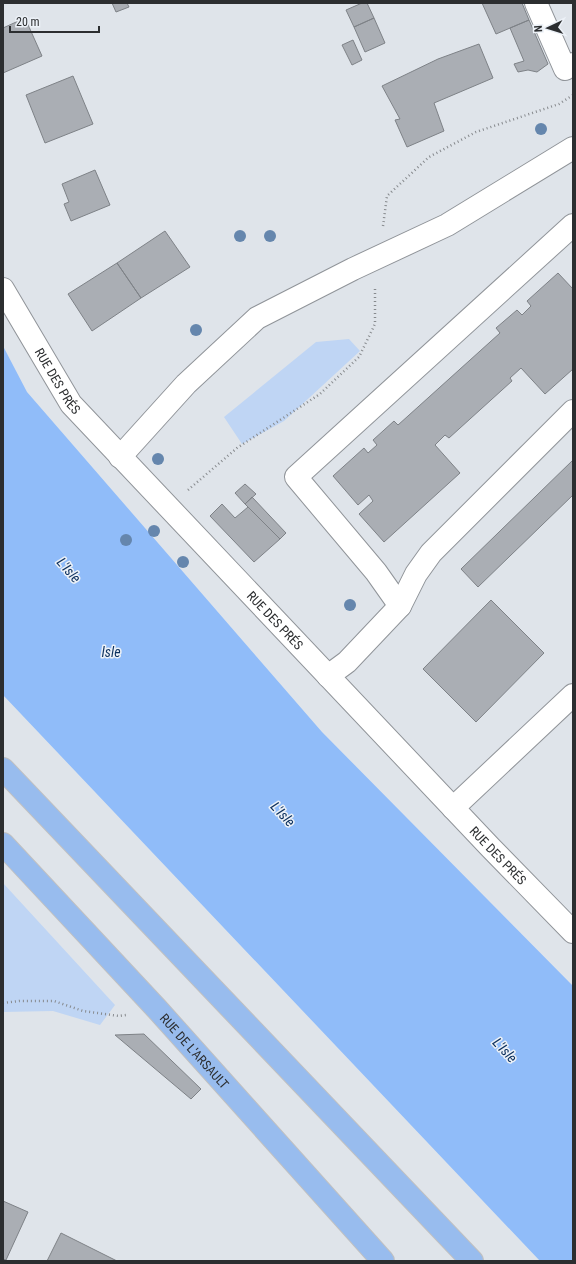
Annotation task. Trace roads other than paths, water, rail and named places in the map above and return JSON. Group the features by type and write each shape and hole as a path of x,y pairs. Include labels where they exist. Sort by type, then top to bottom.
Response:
{"main road":[{"path":"3,769 472,1261"},
{"name":"RUE DE L'ARSAULT","path":"3,844 157,1009 383,1261"}],"street":[{"path":"536,3 565,69 573,64"},
{"path":"120,457 186,384 257,318 353,269 447,225 573,148"},
{"path":"400,606 376,572 296,477 573,225"},
{"name":"RUE DES PRÉS","path":"3,290 70,404 453,808 573,932"},
{"path":"328,676 347,662 400,606 416,574 431,553 573,411"},
{"path":"453,808 573,695"}],"water":[{"name":"Isle","path":"3,346 27,392 322,732 573,986 573,1261 540,1261 3,695"}],"water label":[{"name":"L'Isle","path":"69,570"},
{"name":"L'Isle","path":"283,814"},
{"name":"L'Isle","path":"505,1050"}]}
